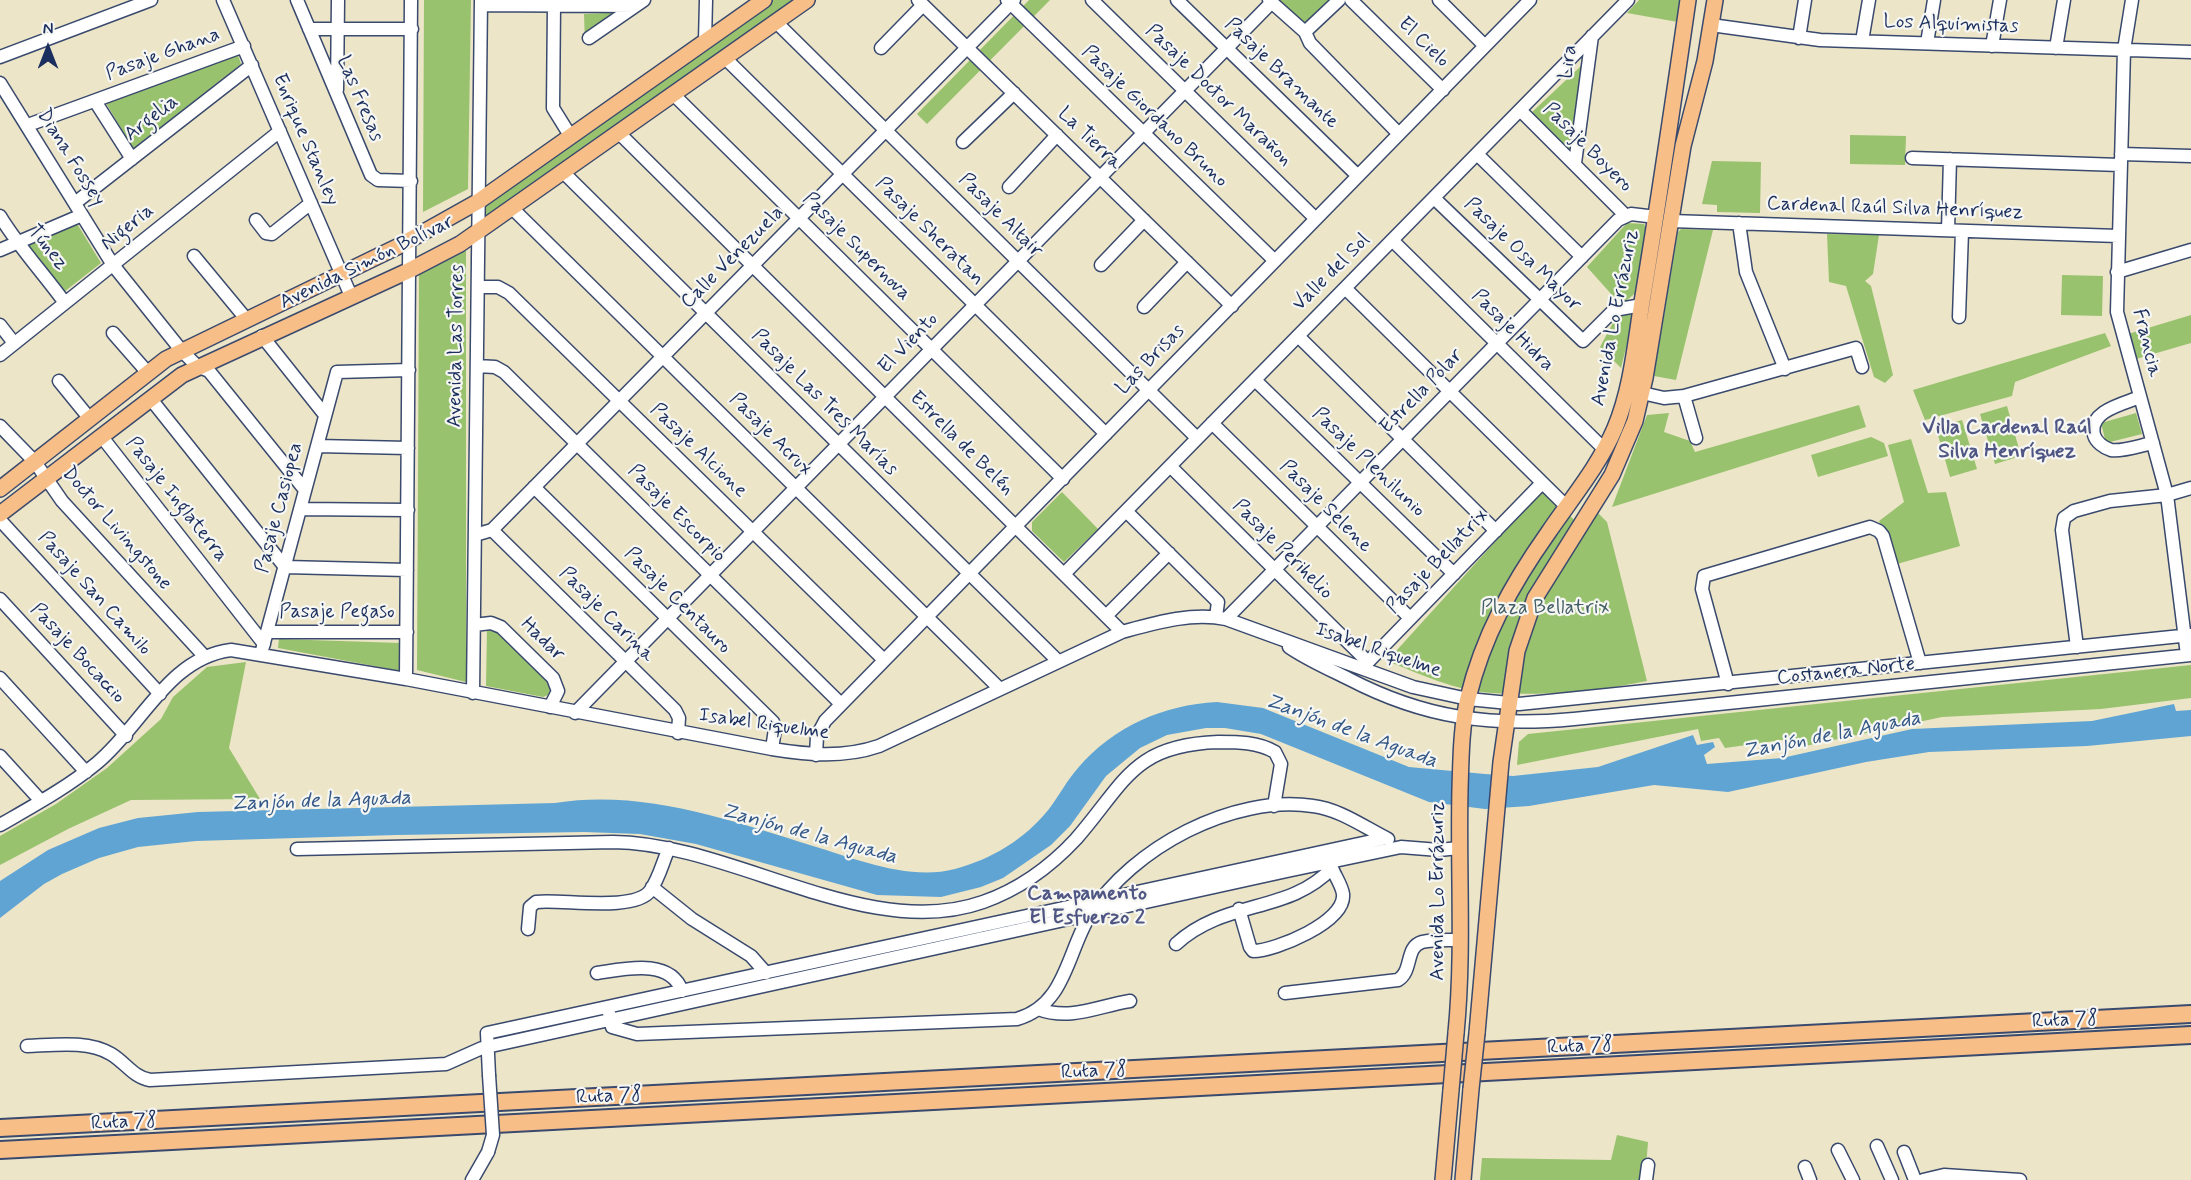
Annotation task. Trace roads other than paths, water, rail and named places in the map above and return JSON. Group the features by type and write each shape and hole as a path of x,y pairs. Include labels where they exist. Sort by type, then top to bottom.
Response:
{"highway":[{"name":"Ruta 78","path":"0,1128 2191,1014"},
{"name":"Ruta 78","path":"0,1150 2191,1035"}],"main road":[{"name":"Avenida Simón Bolívar","path":"0,489 148,373 181,350 342,275 479,201 764,0"},
{"name":"Avenida Simón Bolívar","path":"0,514 150,398 197,366 410,270 478,232 807,0"},
{"name":"Avenida Lo Errázuriz","path":"1463,1180 1507,703 1517,651 1531,607 1550,572 1618,464 1642,393 1688,0"},
{"name":"Avenida Lo Errázuriz","path":"1443,1180 1456,1034 1461,940 1459,821 1464,718 1468,699 1492,626 1514,585 1604,449 1623,404 1642,304 1683,146 1715,0"}],"street":[{"path":"0,57 151,0"},
{"name":"Enrique Stanley","path":"223,0 351,296"},
{"name":"Las Fresas","path":"297,0 370,175 378,180 411,181"},
{"path":"337,97 338,0"},
{"path":"406,680 411,0"},
{"path":"705,41 706,0"},
{"name":"Pasaje Doctor Marañon","path":"1092,0 1316,219"},
{"name":"Pasaje Bramante","path":"1177,0 1358,176"},
{"path":"1305,32 1339,0"},
{"name":"El Cielo","path":"1351,0 1443,90"},
{"path":"1439,0 1485,46"},
{"name":"Valle del Sol","path":"1064,574 1628,0"},
{"path":"1799,38 1805,0"},
{"path":"1862,41 1869,0"},
{"path":"1927,43 1934,0"},
{"path":"1992,46 2000,0"},
{"path":"2056,48 2064,0"},
{"name":"Francia","path":"2132,0 2124,50 2117,272 2118,319 2167,495 2189,655"},
{"name":"Calle Venezuela","path":"475,535 492,530 967,48 1010,1"},
{"name":"Pasaje Giordano Bruno","path":"1010,1 1275,261"},
{"path":"1270,1 1305,32 1310,43 1399,134"},
{"name":"El Viento","path":"575,713 1227,48 1270,1"},
{"name":"Las Brisas","path":"816,754 821,725 1443,90 1527,1"},
{"path":"481,2 554,5 640,3"},
{"name":"Avenida Las Torres","path":"473,693 481,2"},
{"path":"881,48 921,2"},
{"name":"La Tierra","path":"921,2 1232,306"},
{"path":"589,38 640,3"},
{"path":"554,5 553,108 570,137"},
{"name":"Pasaje Altair","path":"776,22 1197,438"},
{"name":"Los Alquimistas","path":"1711,25 1799,38 2056,48 2191,50"},
{"path":"309,29 412,29"},
{"name":"Lira","path":"1575,163 1593,36"},
{"name":"Pasaje Ghana","path":"28,125 244,46"},
{"name":"Pasaje Sheratan","path":"725,58 1106,434"},
{"name":"Argelia","path":"75,203 252,65"},
{"name":"Diana Fossey","path":"0,83 113,265 181,350 197,366 209,371 305,490"},
{"path":"963,142 1014,93"},
{"name":"Pasaje Supernova","path":"674,94 1063,478"},
{"path":"95,101 132,159"},
{"name":"Pasaje Boyero","path":"1520,110 1626,216"},
{"name":"Nigeria","path":"0,355 280,131"},
{"name":"Estrella de Belén","path":"619,133 1122,632"},
{"path":"1009,187 1057,135"},
{"path":"1477,154 1582,257"},
{"path":"1912,158 2120,159 2191,156"},
{"path":"1948,230 1950,159"},
{"name":"Pasaje Las Tres Marías","path":"563,172 1058,661"},
{"name":"Pasaje Osa Mayor","path":"1434,198 1583,341 1614,310 1642,304"},
{"path":"256,220 266,233 272,234 311,203"},
{"name":"Pasaje Acrux","path":"512,208 1000,690"},
{"path":"0,250 82,215"},
{"name":"Túnez","path":"0,216 65,303"},
{"path":"1626,216 1664,219"},
{"name":"Estrella Polar","path":"1221,618 1274,570 1582,257 1626,216"},
{"name":"Cardenal Raúl Silva Henríquez","path":"1664,219 2118,236"},
{"path":"1101,265 1144,220"},
{"path":"1739,223 1746,272 1785,369"},
{"path":"1959,317 1962,231"},
{"name":"Pasaje Hidra","path":"1392,240 1604,449"},
{"path":"2117,272 2191,250"},
{"path":"194,256 247,320"},
{"path":"1144,307 1186,262"},
{"name":"Pasaje Alcione","path":"477,287 506,290 884,660"},
{"path":"1345,288 1566,506"},
{"path":"0,325 15,343"},
{"path":"113,333 148,373"},
{"path":"262,336 325,415"},
{"path":"1298,336 1496,531"},
{"path":"1642,393 1664,399 1684,396 1856,348 1862,367"},
{"name":"Pasaje Escorpio","path":"477,366 502,370 841,704"},
{"name":"Pasaje Casiopea","path":"264,643 337,372 409,370"},
{"name":"Pasaje Plenilunio","path":"1255,380 1454,574"},
{"path":"59,381 90,419"},
{"path":"1684,396 1696,438"},
{"path":"2140,397 2098,416 2093,432 2101,445 2111,450 2153,443"},
{"path":"150,398 285,567 407,570"},
{"name":"Pasaje Selene","path":"1212,423 1410,618"},
{"name":"Doctor Livingstone","path":"0,426 35,462 62,501 205,657"},
{"name":"Pasaje Inglaterra","path":"102,436 264,643"},
{"path":"317,446 408,448"},
{"name":"Pasaje Perihelio","path":"1170,466 1366,666"},
{"name":"Pasaje Bellatrix","path":"1366,666 1542,483"},
{"name":"Pasaje Centauro","path":"534,487 773,722 775,729 772,749"},
{"path":"2078,647 2062,530 2064,518 2074,511 2110,501 2167,495 2191,488"},
{"path":"300,509 408,510"},
{"path":"1126,511 1218,602 1221,618"},
{"name":"Pasaje San Camilo","path":"0,520 159,694"},
{"path":"1728,684 1702,589 1704,576 1870,527 1879,531 1883,536 1920,663"},
{"name":"Pasaje Carina","path":"492,530 677,713 678,733"},
{"path":"1106,616 1169,553"},
{"name":"Pasaje Bocaccio","path":"0,599 126,736"},
{"name":"Isabel Riquelme","path":"264,643 406,680 678,733 816,754 855,753 879,746 1122,632 1186,618 1221,618 1366,666 1413,687 1468,699 1507,703"},
{"name":"Hadar","path":"474,625 491,623 501,627 553,678 558,691 550,707"},
{"name":"Pasaje Pegaso","path":"264,643 407,632"},
{"name":"Costanera Norte","path":"1507,703 1546,702 1728,684 2188,635"},
{"name":"Isabel Riquelme","path":"1273,636 1320,665 1386,698 1424,711 1505,723"},
{"path":"0,825 86,772 126,736 178,673 205,657 264,643"},
{"name":"Costanera Norte","path":"1505,723 1574,719 2189,655"},
{"path":"0,678 86,772"},
{"path":"297,849 613,842 669,848 861,904 914,912 938,912 989,900 1040,873 1078,837 1117,784 1142,762 1169,750 1204,743 1237,742 1270,749 1281,760 1274,806"},
{"path":"0,756 41,801"},
{"path":"609,1014 612,1027 625,1032 686,1033 1010,1020 1025,1017 1053,995 1065,976 1079,936 1090,914 1132,868 1174,838 1220,817 1274,806 1304,805 1323,808 1401,847"},
{"path":"472,1180 488,1152 493,1135 487,1033 609,1014 945,940 1090,914 1330,860 1386,838"},
{"path":"945,940 1102,899 1401,847 1439,850 1459,848"},
{"path":"528,929 530,908 536,902 629,901 646,895 652,887 669,848"},
{"path":"1239,909 1253,951 1297,939 1318,926 1341,901 1343,894 1330,860"},
{"path":"1176,944 1200,926 1239,909 1297,894 1319,880 1330,860"},
{"path":"652,887 692,919 751,956 766,973"},
{"path":"1285,993 1398,980 1408,971 1411,952 1416,945 1424,942 1461,940"},
{"path":"597,973 659,969 674,976 682,991"},
{"path":"27,1046 96,1048 112,1054 139,1077 156,1080 438,1065 453,1062 488,1047 609,1014 682,991 726,988 766,973 781,976"},
{"path":"1038,1009 1056,1014 1082,1013 1130,1001"},
{"path":"1877,1146 1892,1180"},
{"path":"1838,1150 1853,1180"},
{"path":"1904,1152 1915,1180"},
{"path":"1646,1180 1648,1165"},
{"path":"1805,1167 1810,1180"},
{"path":"1923,1180 1944,1175 2020,1180"}],"water":[{"path":"1217,702 1263,708 1409,767 1513,776 1598,767 1693,735 1697,745 1713,742 1715,747 1704,755 1707,764 1782,758 1912,729 2092,721 2174,704 2176,711 2191,710 2191,736 2087,746 1929,752 1866,762 1728,792 1654,785 1529,806 1485,809 1429,802 1261,734 1225,728 1206,728 1167,735 1140,748 1106,776 1070,826 1051,845 1003,878 981,887 941,897 877,895 696,844 640,834 584,832 396,835 196,841 138,847 99,858 62,874 44,884 0,918 0,881 48,850 99,828 138,818 198,812 621,800 718,817 883,867 919,872 955,869 995,854 1029,830 1049,809 1070,778 1092,753 1124,729 1159,713"}],"district":[{"name":"Villa Cardenal Raúl Silva Henríquez","path":"2007,441"},
{"name":"Campamento El Esfuerzo 2","path":"1087,907"}],"park label":[{"name":"Plaza Bellatrix","path":"1545,609"}],"water label":[{"name":"Zanjón de la Aguada","path":"1351,732"},
{"name":"Zanjón de la Aguada","path":"1832,736"},
{"name":"Zanjón de la Aguada","path":"321,802"},
{"name":"Zanjón de la Aguada","path":"809,835"}]}
